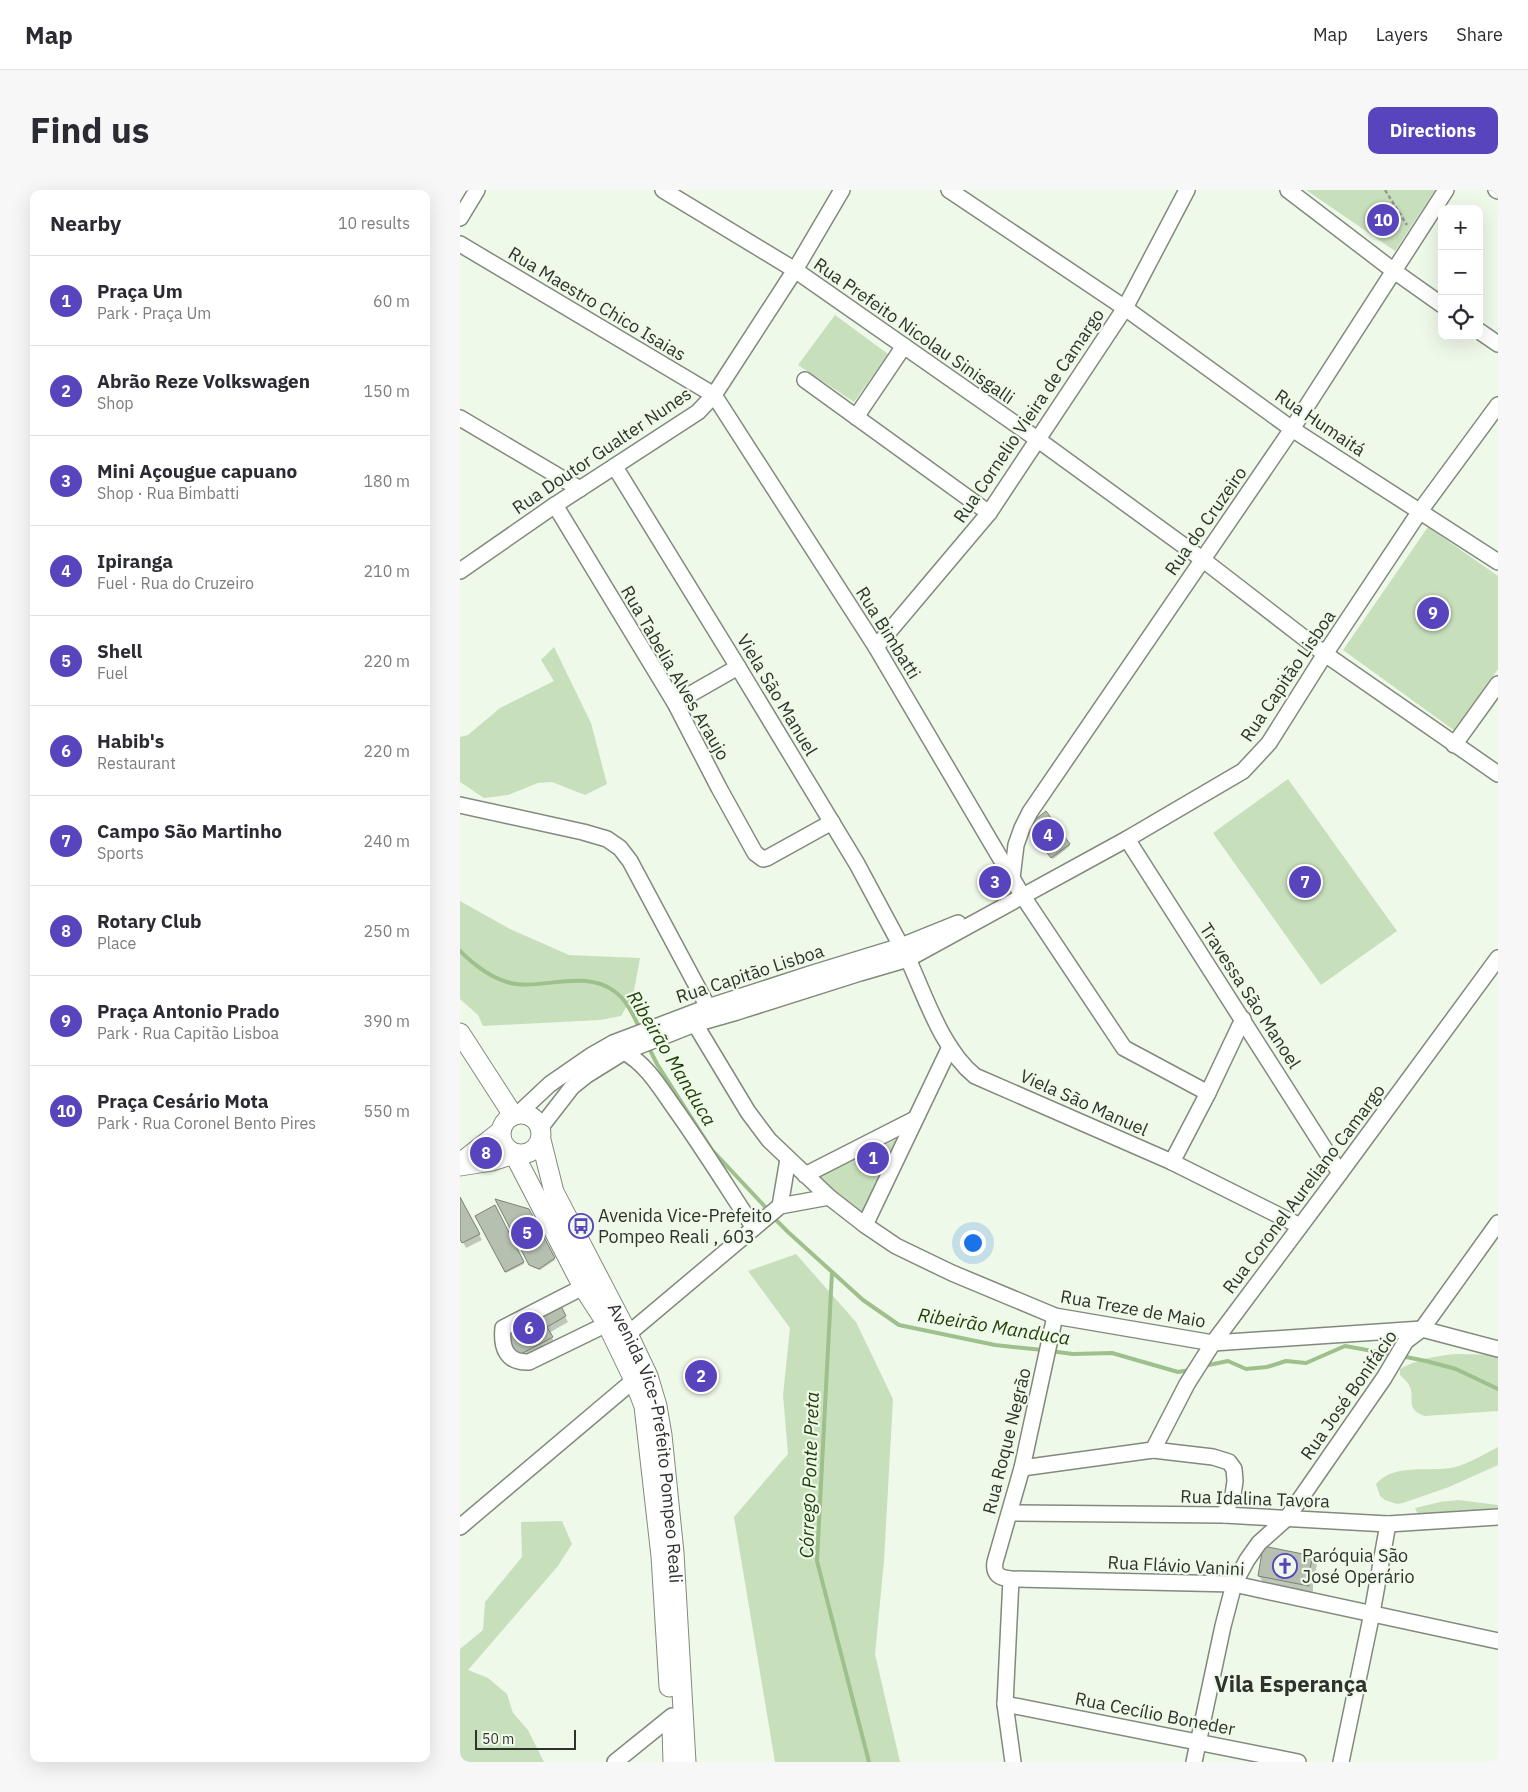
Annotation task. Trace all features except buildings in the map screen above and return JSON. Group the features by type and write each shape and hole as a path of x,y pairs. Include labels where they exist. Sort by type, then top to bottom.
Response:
{"main road":[{"path":"460,1033 509,1121 504,1144 514,1154"},
{"path":"460,1056 509,1121"},
{"path":"460,1163 509,1121 532,1116 541,1134 533,1151 527,1154 514,1154 492,1161 460,1166"},
{"name":"Avenida Vice-Prefeito Pompeo Reali","path":"541,1134 554,1192 628,1334 648,1376 657,1406 662,1435 674,1553 686,1762"},
{"name":"Avenida Vice-Prefeito Pompeo Reali","path":"514,1154 583,1287 607,1324 634,1380 644,1406 661,1556 672,1716 673,1762"}],"street":[{"path":"460,218 477,190"},
{"name":"Rua Prefeito Nicolau Sinisgalli","path":"662,190 794,270 904,346 1037,439 1202,559 1325,654 1498,774"},
{"name":"Rua Doutor Gualter Nunes","path":"460,571 555,505 698,412 714,395 794,270 842,190"},
{"name":"Rua Humaitá","path":"949,190 1125,308 1292,429 1498,562"},
{"name":"Rua Cornelio Vieira de Camargo","path":"876,647 990,513 1125,308 1187,190"},
{"path":"1288,190 1438,302"},
{"name":"Rua do Cruzeiro","path":"1012,878 1016,845 1030,812 1292,429 1446,190"},
{"name":"Rua Maestro Chico Isaias","path":"460,244 714,395"},
{"path":"1483,334 1498,344"},
{"path":"856,417 904,346"},
{"path":"805,380 990,513"},
{"name":"Rua Bimbatti","path":"714,395 876,647 1022,895 1124,1048 1208,1093"},
{"name":"Rua Capitão Lisboa","path":"541,1134 572,1087 632,1044 708,1007 810,974 932,947 1022,895 1127,839 1243,771 1269,743 1325,654 1420,511 1498,405"},
{"path":"460,418 580,489"},
{"name":"Viela São Manuel","path":"614,467 857,864 904,953 950,1047 964,1066 976,1076 1172,1162 1300,1226"},
{"name":"Rua Tabelia Alves Araujo","path":"555,505 675,703 755,853 763,859 832,822"},
{"path":"675,703 738,667"},
{"path":"1454,745 1498,684"},
{"path":"460,805 584,832 606,839 620,848 630,861 708,1007"},
{"name":"Travessa São Manoel","path":"1127,839 1340,1174"},
{"name":"Rua Capitão Lisboa","path":"663,1030 695,1024 737,1012 860,973 904,953"},
{"name":"Rua Coronel Aureliano Camargo","path":"1153,1450 1188,1384 1213,1343 1340,1174 1498,958"},
{"path":"1172,1162 1208,1093 1243,1019"},
{"name":"Rua Treze de Maio","path":"695,1024 748,1112 769,1140 829,1197 896,1246 952,1273 1055,1316 1213,1343 1422,1329 1498,1349"},
{"name":"Rua Capitão Lisboa","path":"509,1121 550,1084 592,1055 613,1042 632,1044"},
{"path":"632,1044 633,1057 648,1071 759,1224"},
{"path":"865,1225 950,1047"},
{"path":"805,1175 915,1119"},
{"path":"778,1208 788,1159"},
{"path":"628,1334 778,1208 829,1197"},
{"name":"Rua José Bonifácio","path":"1194,1762 1223,1626 1234,1584 1247,1560 1259,1543 1287,1518 1384,1378 1406,1341 1422,1329 1498,1223"},
{"path":"583,1287 503,1328 502,1341 510,1358 518,1362 529,1362 607,1324"},
{"name":"Rua Roque Negrão","path":"1013,1762 1005,1704 1004,1576 994,1569 1022,1468 1055,1316"},
{"path":"460,1527 634,1380"},
{"path":"1022,1468 1153,1450 1213,1457 1229,1462 1234,1469 1233,1495 1224,1516"},
{"name":"Rua Idalina Tavora","path":"1010,1513 1224,1516 1388,1524 1498,1517"},
{"path":"1341,1762 1372,1613 1388,1524"},
{"name":"Rua Flávio Vanini","path":"1004,1576 1234,1584 1498,1641"},
{"name":"Rua Cecílio Boneder","path":"1005,1704 1298,1762"},
{"path":"616,1762 672,1716"}],"path":[{"path":"1386,190 1415,239"}],"green space":[{"path":"1306,190 1435,190 1395,251"},
{"path":"835,315 888,354 854,402 798,365"},
{"path":"1428,527 1498,576 1498,669 1455,731 1343,650"},
{"path":"554,647 591,723 607,784 585,795 552,782 538,783 508,795 484,798 460,782 460,737 468,735 500,708 554,681 541,660"},
{"path":"1288,779 1397,931 1321,985 1213,833"},
{"path":"460,901 510,929 569,955 640,958 633,996 621,1016 600,1020 483,1026 478,1015 460,999"},
{"path":"897,1139 861,1214 818,1177"},
{"path":"796,1254 856,1322 893,1399 884,1561 875,1654 900,1762 775,1762 734,1517 788,1454 783,1395 790,1328 748,1271"},
{"path":"1456,1354 1498,1355 1498,1411 1425,1416 1415,1410 1412,1403 1411,1390 1407,1382 1400,1375 1400,1369 1427,1358"},
{"path":"1498,1447 1498,1465 1449,1487 1397,1504 1380,1496 1376,1484 1384,1477 1393,1473 1460,1466"},
{"path":"1458,1500 1498,1505 1498,1508 1476,1510 1431,1519 1418,1515 1415,1508 1440,1502"},
{"path":"562,1521 572,1544 558,1566 468,1670 488,1678 507,1694 513,1713 528,1730 544,1762 460,1762 460,1649 483,1630 485,1602 522,1557 521,1522"}],"waterway":[{"name":"Ribeirão Manduca","path":"460,951 485,972 500,980 516,984 528,985 578,981 603,985 623,999 640,1029"},
{"name":"Ribeirão Manduca","path":"648,1046 657,1064 712,1150 769,1211"},
{"name":"Ribeirão Manduca","path":"773,1217 863,1300 899,1325 995,1345 1043,1350"},
{"name":"Córrego Ponte Preta","path":"832,1272 817,1561 869,1762"},
{"name":"Ribeirão Manduca","path":"1204,1366 1228,1361 1246,1369 1267,1367 1286,1361 1306,1363 1345,1346 1395,1355"},
{"name":"Ribeirão Manduca","path":"1050,1351 1073,1354 1112,1353 1178,1372 1190,1370"},
{"name":"Ribeirão Manduca","path":"1401,1356 1456,1369 1498,1389"}],"place":[{"name":"Praça Cesário Mota","path":"1383,220"},
{"name":"Praça Antonio Prado","path":"1433,613"},
{"name":"Ipiranga","path":"1048,835"},
{"name":"Mini Açougue capuano","path":"995,882"},
{"name":"Campo São Martinho","path":"1305,882"},
{"name":"Rotary Club","path":"486,1153"},
{"name":"Praça Um","path":"873,1158"},
{"name":"Avenida Vice-Prefeito Pompeo Reali , 603","path":"581,1226"},
{"name":"Shell","path":"527,1233"},
{"name":"Habib's","path":"529,1328"},
{"name":"Abrão Reze Volkswagen","path":"701,1376"},
{"name":"Paróquia São José Operário","path":"1285,1566"}],"district":[{"name":"Vila Esperança","path":"1291,1684"}]}
